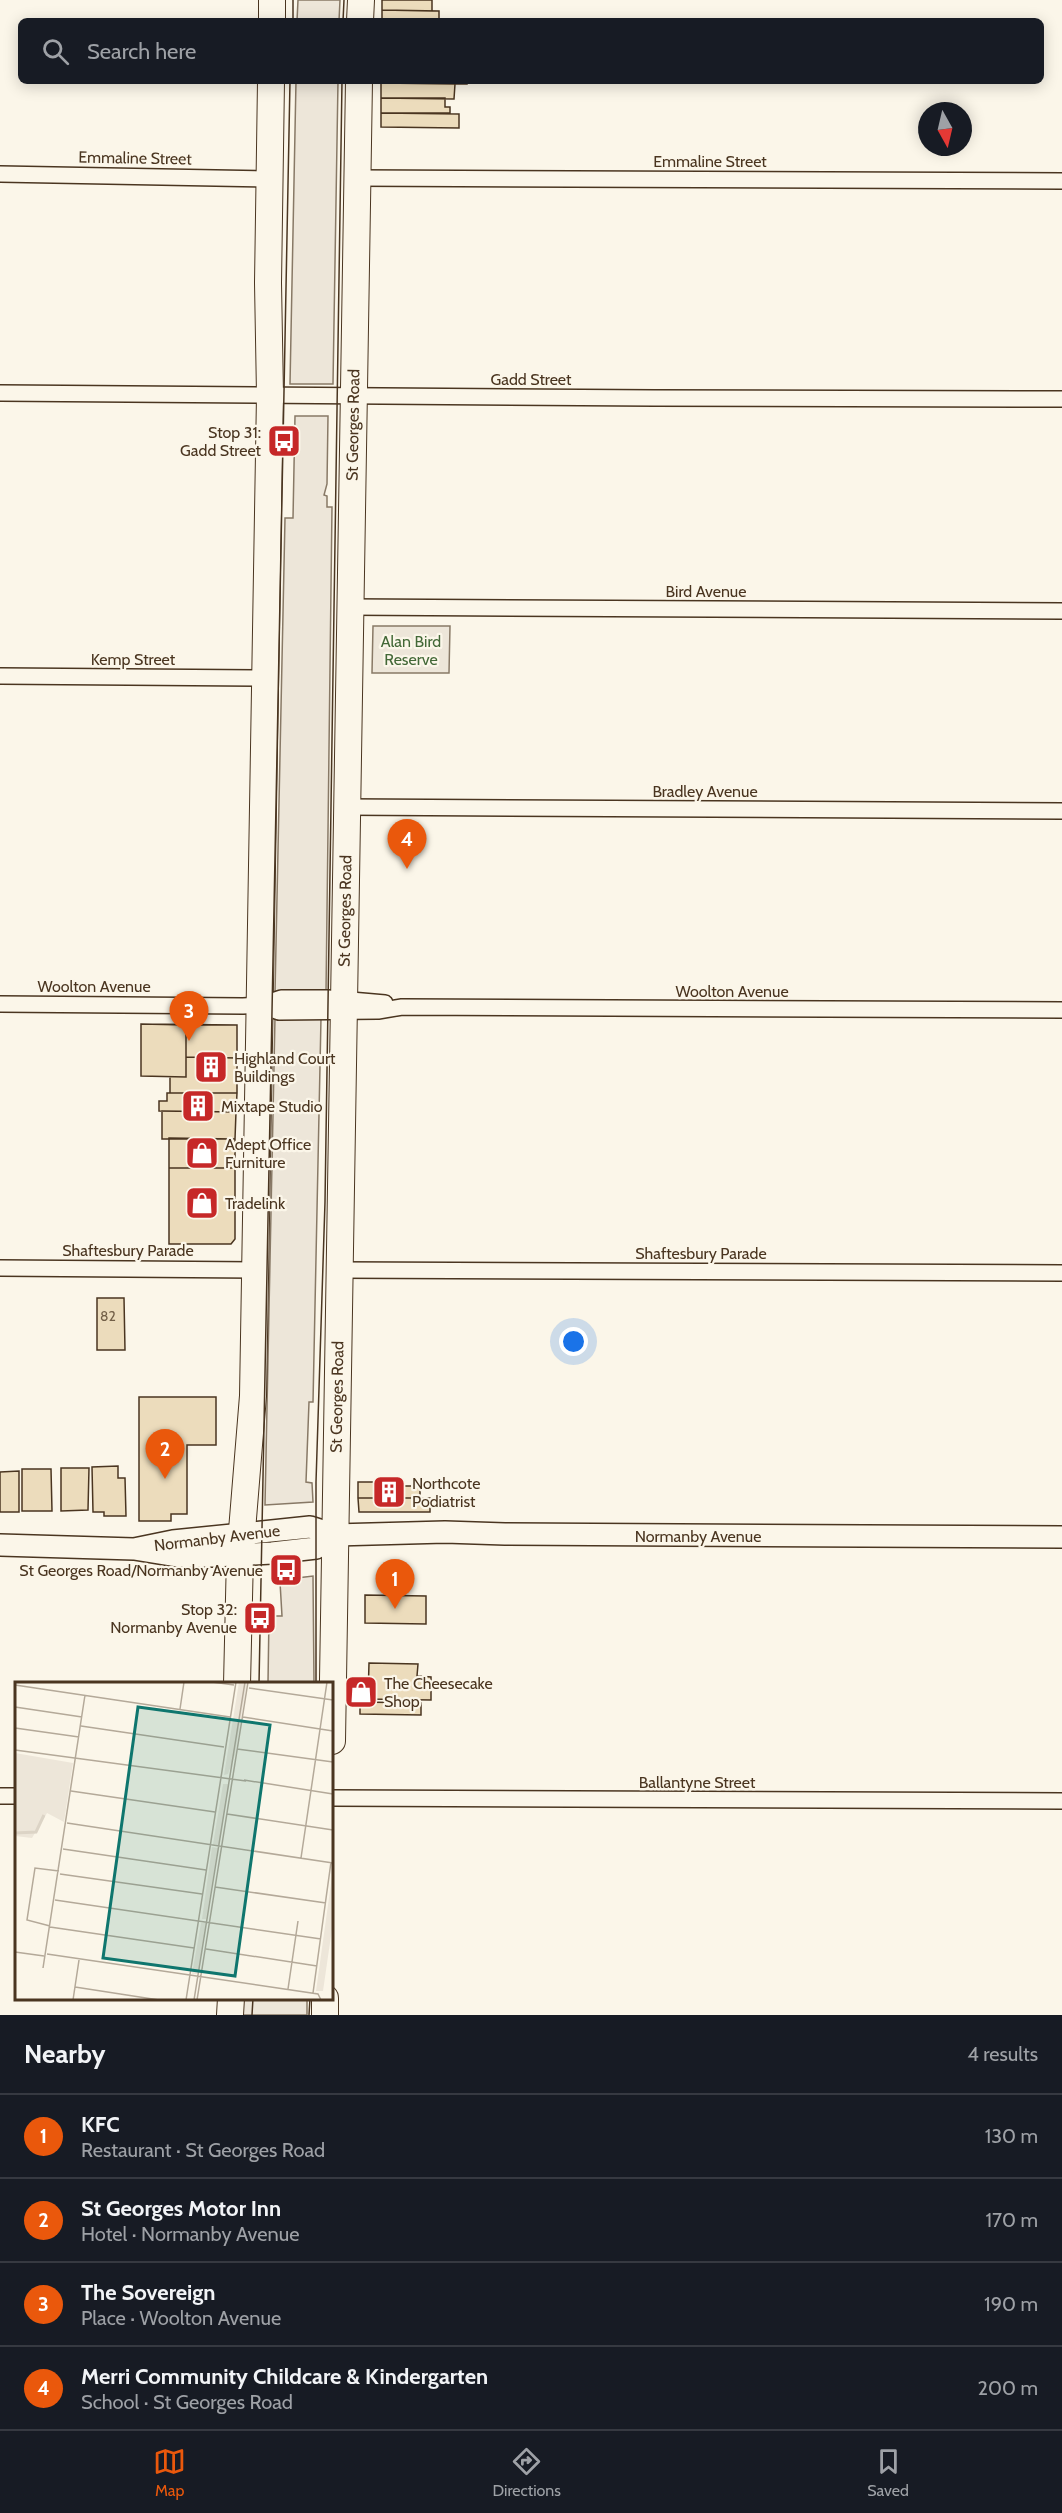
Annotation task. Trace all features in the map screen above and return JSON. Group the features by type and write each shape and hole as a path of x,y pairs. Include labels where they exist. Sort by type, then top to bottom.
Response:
{"highway":[{"path":"272,0 272,18"},
{"path":"360,18 361,0"},
{"path":"237,1682 241,1544 252,1431 270,395 271,84"},
{"name":"St Georges Road","path":"333,1682 359,84"},
{"path":"230,2015 231,2000"}],"main road":[{"name":"Normanby Avenue","path":"0,1545 134,1549 173,1541 241,1544 310,1527 335,1535 445,1532 1062,1538"}],"street":[{"name":"Emmaline Street","path":"0,174 269,179"},
{"name":"Emmaline Street","path":"357,178 1062,181"},
{"name":"Gadd Street","path":"0,393 1062,399"},
{"name":"Bird Avenue","path":"350,607 1062,611"},
{"name":"Kemp Street","path":"0,676 265,678"},
{"name":"Bradley Avenue","path":"347,807 1062,811"},
{"name":"Woolton Avenue","path":"0,1004 260,1005 281,998 344,1005 376,1001 402,1007 1062,1010"},
{"name":"Shaftesbury Parade","path":"0,1268 255,1270"},
{"name":"Shaftesbury Parade","path":"340,1270 1062,1273"},
{"name":"Ballantyne Street","path":"333,1798 1062,1801"}],"green space":[{"path":"298,0 340,0 339,18 297,18"},
{"path":"296,84 338,84 333,384 290,384"},
{"path":"295,416 328,416 327,484 324,495 327,496 327,507 332,507 326,993 275,993 285,518 293,518"},
{"name":"Alan Bird Reserve","path":"373,626 450,626 449,673 372,673"},
{"path":"275,1017 321,1018 313,1402 309,1402 306,1482 312,1483 313,1502 265,1505"},
{"path":"313,1576 314,1682 268,1682 269,1616 282,1616 280,1582 297,1581 297,1578"},
{"path":"239,2000 307,2000 307,2015 239,2015"}],"building":[{"path":"382,0 432,0 432,11 382,10"},
{"path":"382,10 439,11 439,18 382,18"},
{"path":"381,84 455,84 454,99 381,98"},
{"path":"381,98 445,98 445,107 450,107 450,113 381,113"},
{"path":"381,113 459,114 459,128 381,127"},
{"path":"141,1024 186,1025 186,1077 141,1076"},
{"path":"141,1024 237,1025 237,1058 186,1057 186,1077 141,1076"},
{"path":"186,1025 237,1025 237,1058 186,1057"},
{"name":"Highland Court Buildings","path":"186,1057 237,1058 237,1093 170,1093 170,1077 186,1077"},
{"name":"Mixtape Studio","path":"167,1093 237,1093 236,1112 159,1111 159,1101 167,1101"},
{"path":"162,1111 236,1112 235,1139 162,1139"},
{"name":"Adept Office Furniture","path":"169,1138 235,1139 235,1168 169,1168"},
{"name":"Tradelink","path":"169,1168 235,1168 235,1239 231,1244 169,1244"},
{"path":"97,1298 124,1298 125,1350 97,1350"},
{"path":"139,1397 216,1397 216,1445 187,1445 187,1514 171,1514 171,1521 139,1521"},
{"path":"118,1466 118,1478 125,1478 126,1516 104,1516 104,1512 93,1512 92,1467"},
{"path":"61,1468 89,1468 88,1510 61,1511"},
{"path":"22,1469 51,1469 52,1511 22,1511"},
{"path":"19,1471 19,1512 0,1512 0,1472"},
{"name":"Northcote Podiatrist","path":"358,1482 403,1482 402,1486 420,1486 420,1498 358,1498"},
{"path":"358,1498 430,1498 430,1512 359,1512"},
{"path":"365,1595 426,1596 426,1624 365,1623"},
{"path":"369,1663 418,1664 417,1676 431,1677 431,1700 368,1699"},
{"path":"360,1702 421,1703 421,1715 360,1714"}],"tram line":[{"path":"293,0 293,18"},
{"path":"343,18 344,0"},
{"path":"259,1682 290,84"},
{"path":"316,1682 316,1482 325,1202 342,84"},
{"path":"252,2015 253,2000"},
{"path":"309,2015 310,2000"}],"place":[{"name":"Stop 31: Gadd Street","path":"284,441"},
{"name":"Merri Community Childcare & Kindergarten","path":"407,869"},
{"name":"The Sovereign","path":"189,1041"},
{"name":"Highland Court Buildings","path":"211,1067"},
{"name":"Mixtape Studio","path":"198,1106"},
{"name":"Adept Office Furniture","path":"202,1153"},
{"name":"Tradelink","path":"202,1203"},
{"name":"St Georges Motor Inn","path":"165,1479"},
{"name":"Northcote Podiatrist","path":"389,1492"},
{"name":"St Georges Road/Normanby Avenue","path":"286,1570"},
{"name":"KFC","path":"395,1609"},
{"name":"Stop 32: Normanby Avenue","path":"260,1618"},
{"name":"The Cheesecake Shop","path":"361,1692"}]}
